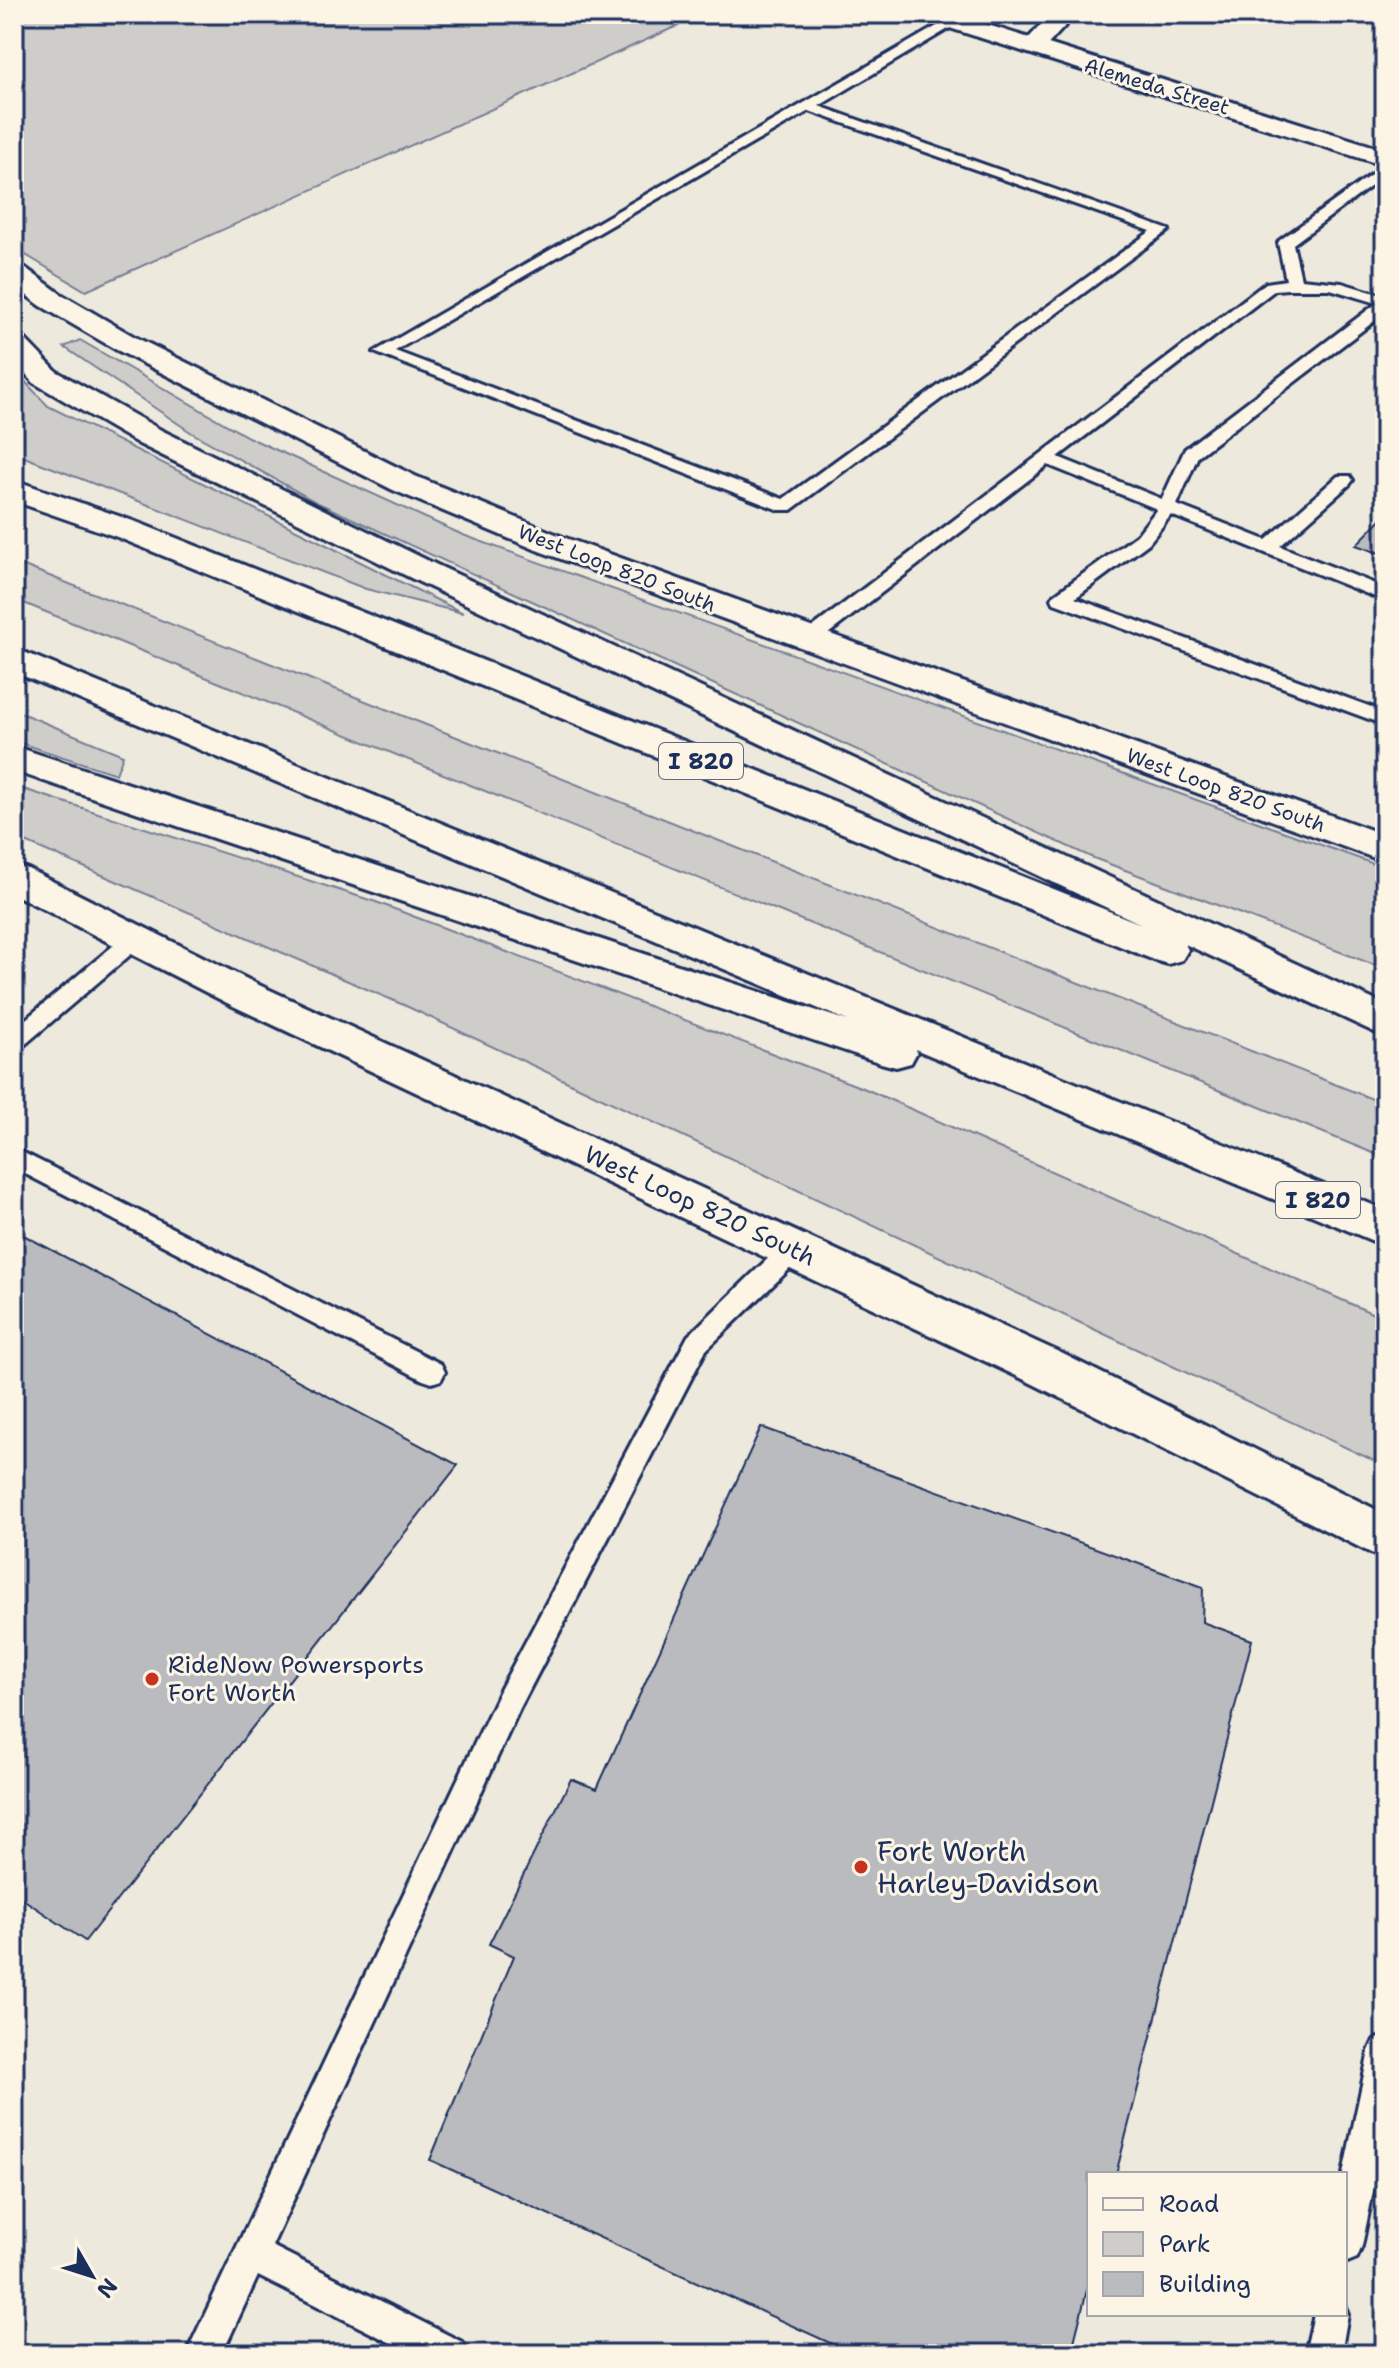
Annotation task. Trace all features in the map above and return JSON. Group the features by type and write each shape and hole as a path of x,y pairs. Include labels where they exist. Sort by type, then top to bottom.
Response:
{"main road":[{"name":"Alemeda Street","path":"929,14 1385,158"},
{"path":"1033,47 1064,14"},
{"name":"West Loop 820 South","path":"14,273 51,300 125,343 404,483 551,544 808,640 1123,751 1385,849"},
{"path":"14,344 45,377 150,437 425,572 1385,1022"},
{"name":"I 820","path":"14,490 157,542 1385,1038"},
{"name":"I 820","path":"14,659 1385,1229"},
{"path":"14,758 1251,1171"},
{"name":"West Loop 820 South","path":"14,878 245,995 1044,1367 1385,1538"}],"lane":[{"path":"807,106 1162,230 785,506 382,352 807,106 954,22"},
{"path":"1294,283 1285,243 1385,169"},
{"path":"808,640 1271,286 1334,283 1385,303"},
{"path":"1385,303 1191,453 1167,508 1143,539 1061,599 1385,719"},
{"path":"1046,458 1385,595"},
{"path":"1268,548 1344,480"},
{"path":"14,1041 135,939"},
{"path":"14,1157 432,1372"},
{"path":"204,2354 510,1699 697,1343 793,1250"},
{"path":"1347,2236 1385,2051"},
{"path":"251,2254 450,2354"},
{"path":"1323,2354 1331,2316"}],"green space":[{"path":"14,14 704,14 86,291 14,248"},
{"path":"80,340 248,437 463,535 1385,868 1385,969 1091,857 316,502 192,433 64,347"},
{"path":"14,370 48,406 463,613 366,589 14,453"},
{"path":"14,562 1385,1104 1385,1158 14,599"},
{"path":"14,710 123,755 116,774 14,741"},
{"path":"14,786 376,902 868,1090 1385,1319 1385,1466 406,1006 14,837"}],"building":[{"path":"1385,515 1385,555 1356,545"},
{"name":"RideNow Powersports Fort Worth","path":"14,1230 458,1465 85,1941 14,1893"},
{"name":"Fort Worth Harley-Davidson","path":"761,1427 1203,1587 1202,1622 1252,1640 1117,2172 1087,2172 1087,2290 1071,2354 854,2354 430,2160 514,1956 489,1944 571,1779 597,1789"}],"place":[{"name":"RideNow Powersports Fort Worth","path":"152,1679"},
{"name":"Fort Worth Harley-Davidson","path":"861,1867"}]}
